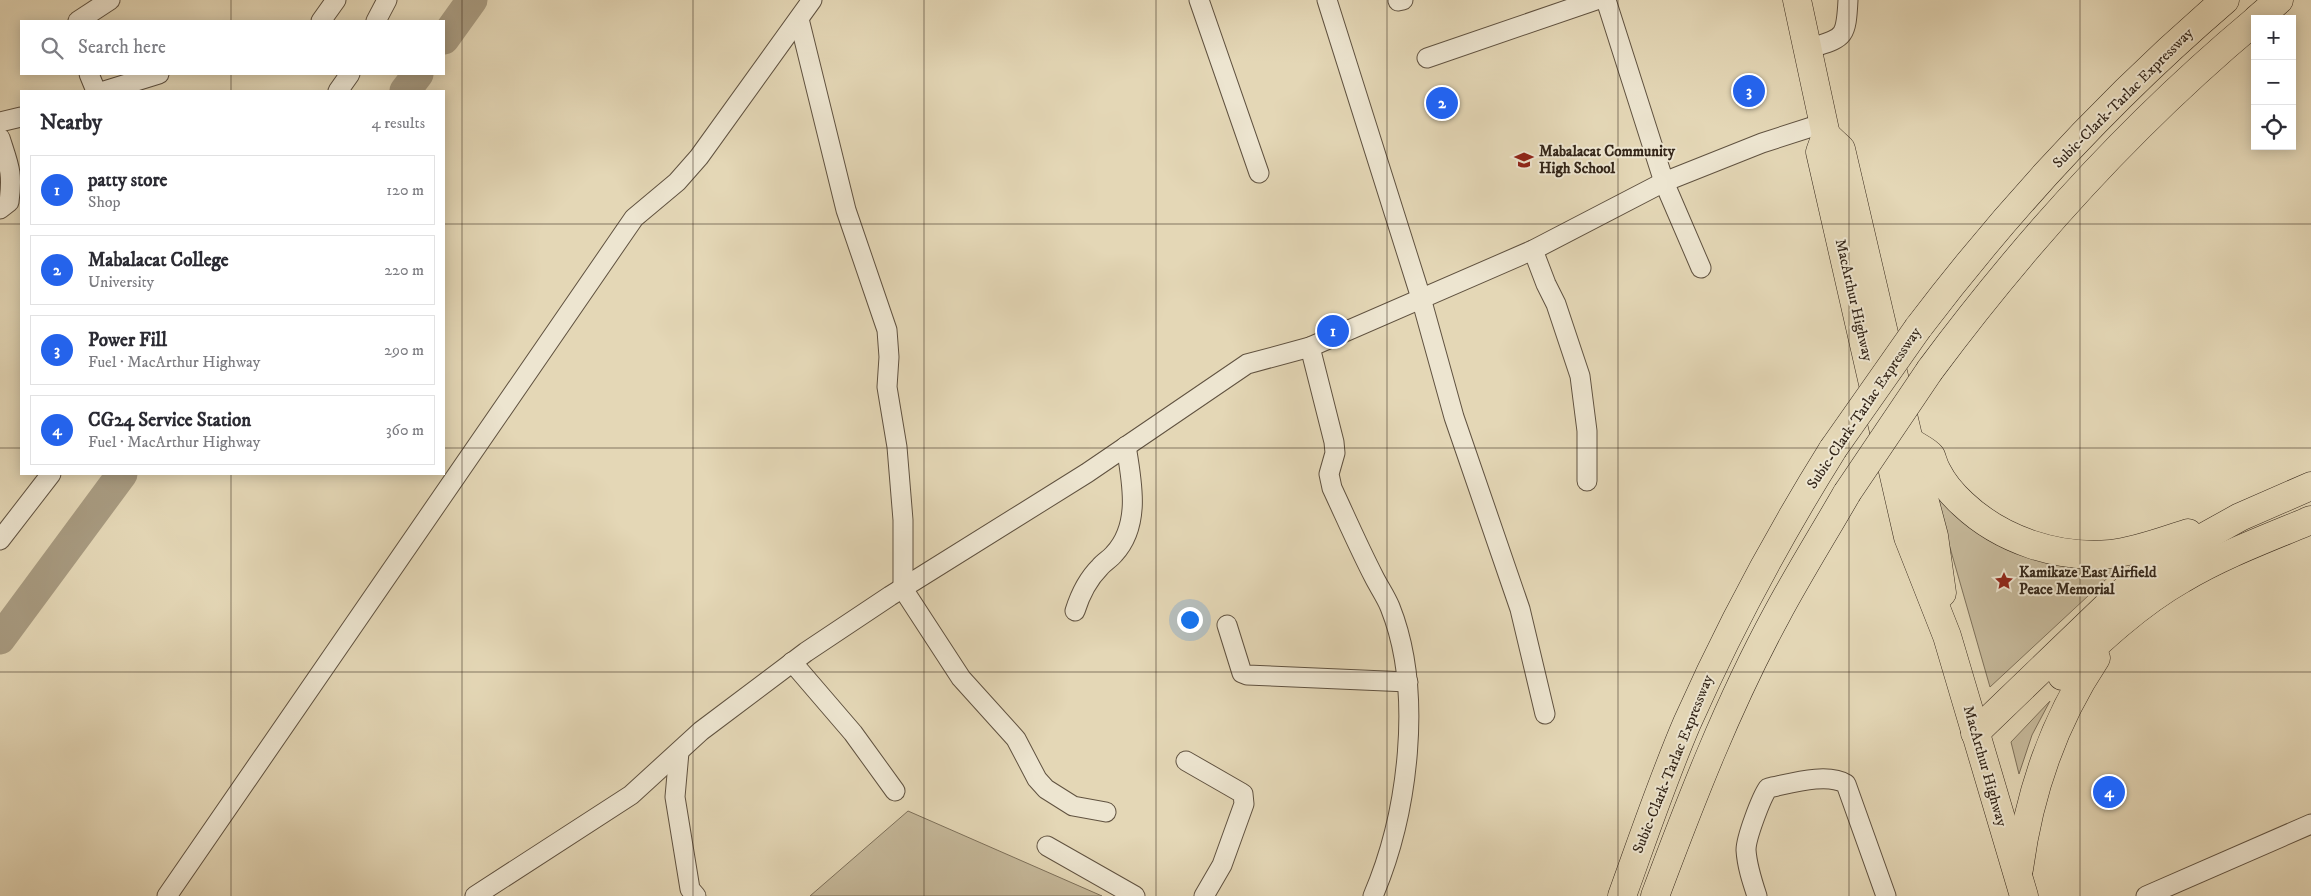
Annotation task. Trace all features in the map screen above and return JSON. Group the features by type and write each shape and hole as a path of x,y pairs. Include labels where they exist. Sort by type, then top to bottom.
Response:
{"highway":[{"name":"MacArthur Highway","path":"1797,0 1825,129 1820,152 1908,537 1947,636 2021,887"},
{"name":"Subic-Clark-Tarlac Expressway","path":"1622,896 1662,784 1715,661 1760,574 1833,449 1918,328 1971,259 2069,150 2156,63 2225,0"},
{"name":"Subic-Clark-Tarlac Expressway","path":"2262,15 2279,0"},
{"name":"Subic-Clark-Tarlac Expressway","path":"1655,896 1686,814 1748,672 1776,614 1847,492 1930,370 1978,307 2082,185 2186,81 2251,24"},
{"name":"MacArthur Highway","path":"1825,129 1841,149 1909,441 1934,536 1947,636"},
{"path":"1909,441 1930,456 1943,481 1970,510 1993,526 2041,548 2075,554 2112,554 2133,550 2240,517"},
{"path":"1978,742 2136,579 2160,562 2240,517 2311,486"},
{"path":"1978,742 2165,589 2197,570 2311,520"},
{"path":"2021,887 2022,846 2033,797 2058,726 2082,678 2116,628"}],"street":[{"path":"80,20 110,0"},
{"path":"322,20 336,0"},
{"path":"377,20 387,0"},
{"path":"167,896 634,218 683,176 812,0"},
{"path":"1199,0 1259,173"},
{"path":"1327,0 1421,298 1454,417 1520,609 1545,714"},
{"path":"1427,58 1555,5 1596,0"},
{"path":"1606,0 1664,182 1701,268"},
{"path":"1808,48 1838,39 1845,31 1848,0"},
{"path":"799,19 846,210 887,330 890,357 887,387 897,447 903,520 903,589 961,678 1016,739 1037,779 1046,789 1073,806 1106,812"},
{"path":"89,75 96,90"},
{"path":"107,90 156,75"},
{"path":"339,90 349,75"},
{"path":"0,122 20,117"},
{"path":"475,896 544,854 631,795 701,731 792,662 1126,446 1247,364 1310,347 1533,250 1664,182 1762,143 1825,129"},
{"path":"0,138 12,173 9,202 0,208"},
{"path":"1533,250 1556,304 1580,376 1587,432 1587,481"},
{"path":"1310,347 1334,442 1335,453 1329,474 1332,488 1390,606 1401,640 1408,682 1406,778 1385,868 1372,896"},
{"path":"1075,611 1086,584 1098,568 1114,554 1124,539 1131,522 1132,481 1126,446"},
{"path":"0,540 50,475"},
{"path":"1227,625 1242,673 1247,675 1408,682"},
{"path":"792,662 853,733 894,791"},
{"path":"679,752 675,796 690,889 696,896"},
{"path":"1186,761 1240,792 1244,798 1244,804 1222,864 1204,896"},
{"path":"1757,896 1749,870 1746,848 1762,797 1768,788 1821,779 1839,780 1846,784 1886,896"},
{"path":"2146,896 2311,824"},
{"path":"1047,846 1135,896"}],"shaded area":[{"path":"1932,485 1964,518 2130,557 1990,687"},
{"path":"2050,701 2032,735 2019,774 2011,742"},
{"path":"908,811 1102,896 810,896"}],"waterway":[{"path":"445,38 472,0"},
{"path":"406,90 417,75"},
{"path":"0,639 121,475"}],"place":[{"name":"Power Fill","path":"1749,91"},
{"name":"Mabalacat College","path":"1442,103"},
{"name":"Mabalacat Community High School","path":"1524,160"},
{"name":"patty store","path":"1333,331"},
{"name":"Kamikaze East Airfield Peace Memorial","path":"2004,581"},
{"name":"CG24 Service Station","path":"2109,792"}]}
